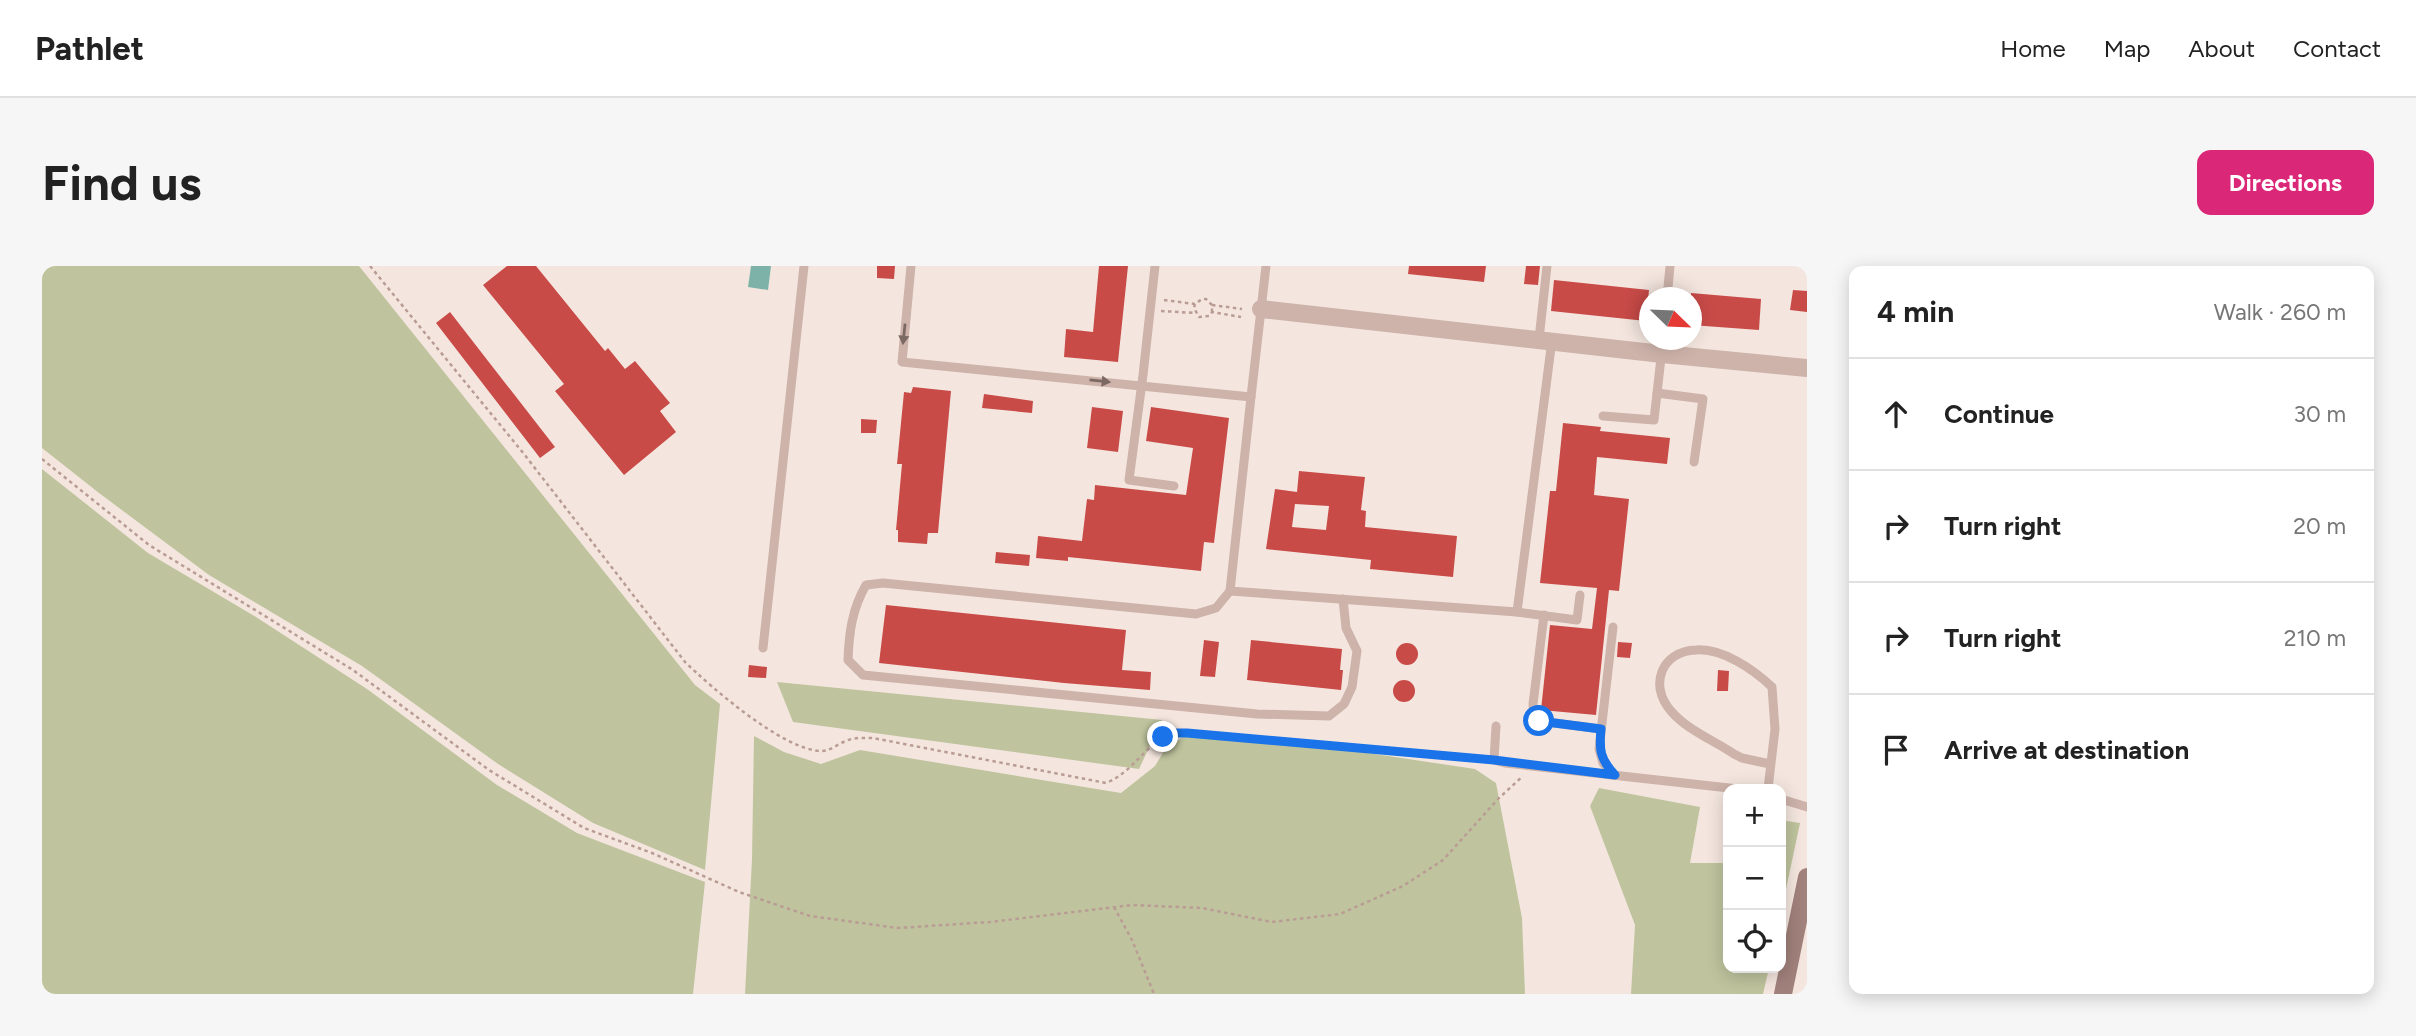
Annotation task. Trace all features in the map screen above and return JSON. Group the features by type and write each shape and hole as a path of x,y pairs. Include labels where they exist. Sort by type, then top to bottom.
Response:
{"main road":[{"path":"1783,994 1807,877"}],"street":[{"path":"1261,309 1546,340 1639,346"},
{"path":"1683,350 1807,368"}],"lane":[{"path":"763,648 804,266"},
{"path":"911,266 902,362 1251,397"},
{"path":"1155,266 1129,480 1174,486"},
{"path":"1266,266 1230,591 1216,608 1196,614 883,583 866,585 849,627 848,660 863,676 1257,714 1329,716 1344,704 1352,687 1357,651 1346,628 1343,599"},
{"path":"1517,612 1546,340 1547,266"},
{"path":"1668,287 1670,266"},
{"path":"1603,416 1654,421 1662,350"},
{"path":"1657,393 1703,399 1694,463"},
{"path":"1230,591 1517,612 1577,620 1580,595"},
{"path":"1544,615 1534,715 1539,721 1601,729"},
{"path":"1614,627 1599,750 1603,763 1615,775"},
{"path":"1768,784 1774,730 1772,687 1756,672 1721,654 1698,649 1676,653 1665,664 1659,684 1662,697 1670,710 1682,721 1734,754 1770,764"},
{"path":"1496,726 1494,760 1723,787"},
{"path":"1786,801 1807,807"}],"path":[{"path":"370,266 524,454 685,662 712,688 789,740 824,751 847,740 873,738 1106,783 1119,778 1152,745 1173,733 1494,760"},
{"path":"1151,299 1195,304 1202,299 1212,305 1242,309"},
{"path":"1195,304 1196,313"},
{"path":"1212,305 1212,312"},
{"path":"1150,310 1196,313 1204,317 1212,312 1241,317"},
{"path":"42,459 149,544 353,670 489,770 584,828 652,853 739,892 810,916 898,928 990,922 1132,905 1202,908 1272,922 1340,914 1403,886 1443,860 1499,798 1534,766"},
{"path":"1114,907 1132,940 1154,994"}],"green space":[{"path":"42,266 359,266 695,685 720,704 705,870 593,823 498,764 362,666 209,575 42,448"},
{"path":"42,469 148,553 256,617 367,689 497,785 577,833 705,882 693,994 42,994"},
{"path":"777,682 1162,720 1139,769 793,722"},
{"path":"1189,734 1301,743 1475,769 1496,783 1522,918 1525,994 745,994 752,859 754,736 784,752 821,764 860,750 1121,793 1155,766 1167,746"},
{"path":"1599,788 1700,807 1690,863 1723,863 1723,973 1768,973 1763,994 1631,994 1635,925 1590,806"},
{"path":"1786,821 1800,823 1786,889"}],"water":[{"path":"751,266 771,266 768,290 748,287"}],"building":[{"path":"507,266 536,266 605,351 608,348 625,369 635,361 670,403 660,411 676,432 624,475 555,391 564,384 483,285"},
{"path":"877,266 895,266 894,279 877,278"},
{"path":"1099,266 1128,266 1118,362 1064,357 1066,329 1093,332"},
{"path":"1409,266 1486,266 1484,282 1408,274"},
{"path":"1526,266 1540,266 1538,285 1524,284"},
{"path":"1554,280 1639,289 1639,320 1551,311"},
{"path":"1793,290 1807,291 1807,312 1790,310"},
{"path":"1702,294 1761,299 1759,330 1702,326"},
{"path":"450,312 555,447 540,458 436,323"},
{"path":"913,387 951,391 938,533 928,533 927,544 898,542 896,530 902,464 897,464 904,392 911,393"},
{"path":"984,394 1033,401 1032,413 982,408"},
{"path":"1092,407 1123,411 1118,452 1087,448"},
{"path":"1151,407 1229,418 1214,543 1204,542 1201,571 1068,557 1068,561 1036,558 1038,536 1082,541 1087,499 1094,500 1095,485 1186,495 1193,448 1146,441"},
{"path":"861,419 877,420 876,433 861,433"},
{"path":"1563,423 1601,427 1600,431 1670,438 1667,464 1597,457 1594,495 1629,499 1619,591 1609,590 1596,715 1541,710 1550,625 1592,629 1597,588 1540,583 1550,491 1556,491"},
{"path":"1299,471 1365,477 1361,510 1366,511 1365,527 1457,536 1453,577 1370,569 1371,560 1266,549 1275,489 1297,492","holes":["1295,504 1329,506 1326,530 1292,527"]},
{"path":"996,552 1030,555 1029,566 995,563"},
{"path":"886,605 1126,630 1122,670 1151,672 1150,690 879,663"},
{"path":"1204,640 1219,642 1215,677 1200,676"},
{"path":"1251,640 1342,649 1341,690 1247,680"},
{"path":"1618,642 1632,643 1630,658 1617,657"},
{"path":"1407,643 1415,646 1418,654 1415,662 1407,665 1399,662 1396,654 1399,646"},
{"path":"749,665 767,667 766,678 748,677"},
{"path":"1718,670 1729,671 1728,691 1717,691"},
{"path":"1404,680 1412,683 1415,691 1412,699 1404,702 1396,699 1393,691 1396,683"}],"route":[{"path":"1163,737 1173,733 1187,733 1494,760 1615,775 1603,763 1599,750 1601,729 1539,721"}]}
